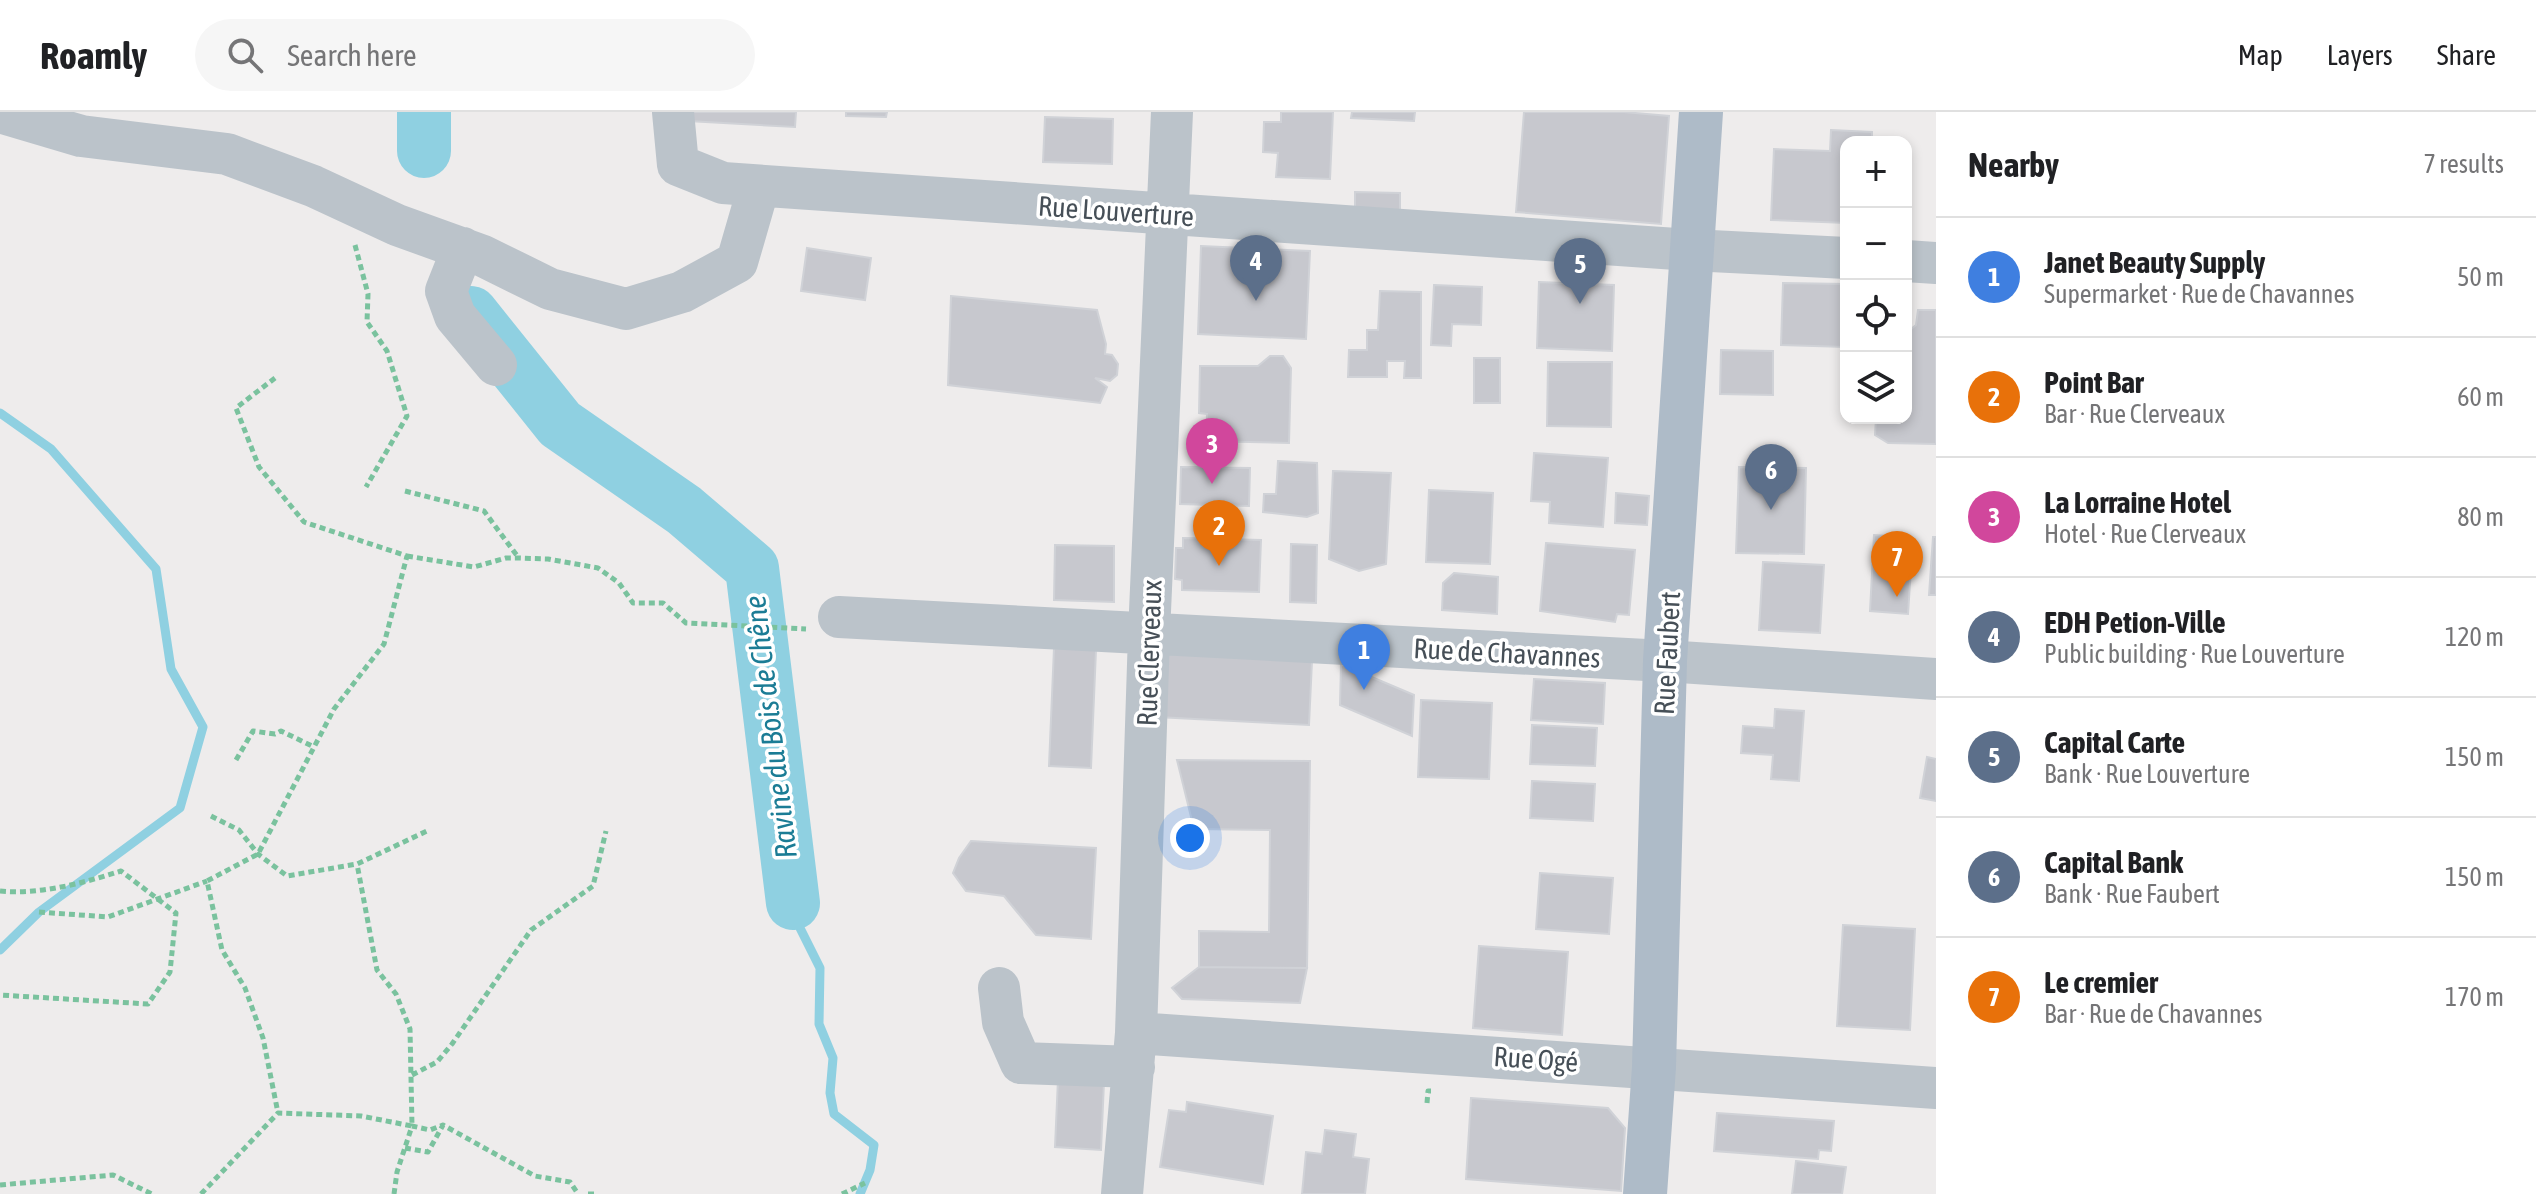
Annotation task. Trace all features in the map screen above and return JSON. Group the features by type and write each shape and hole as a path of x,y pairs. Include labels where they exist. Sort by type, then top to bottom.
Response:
{"main road":[{"name":"Rue Faubert","path":"1645,1194 1654,1067 1665,661 1701,112"}],"street":[{"path":"0,112 81,136 227,154 313,186 550,289 626,309 682,292 737,262 759,186"},
{"name":"Rue Clerveaux","path":"1122,1194 1135,1050 1149,634 1172,112"},
{"name":"Rue Louverture","path":"673,114 678,165 723,183 1840,258"},
{"path":"463,249 446,291 455,316 496,365"},
{"path":"1912,261 1936,263"},
{"name":"Rue de Chavannes","path":"839,617 1665,661 1936,679"},
{"name":"Rue Ogé","path":"999,988 1003,1022 1021,1063 1135,1050 1654,1067 1936,1088"}],"path":[{"path":"350,234 368,294 367,322 387,351 407,416 366,487"},
{"path":"275,378 236,408 259,467 304,522 407,556 474,567 506,558 518,558 548,559 598,568 619,583 633,603 663,603 686,623 774,628"},
{"path":"405,491 484,511 518,558"},
{"path":"39,912 108,917 207,881 258,854 334,709 384,644 407,556"},
{"path":"236,760 253,731 275,734 281,731 312,746"},
{"path":"211,816 239,830 258,854 287,876 357,864 427,831"},
{"path":"412,1075 437,1062 452,1044 531,930 593,886 606,831"},
{"path":"357,864 377,970 396,994 410,1029 412,1126 397,1172 394,1194"},
{"path":"0,891 19,893 121,871 176,913 170,972 148,1004 0,995"},
{"path":"207,881 222,950 245,988 263,1038 278,1113"},
{"path":"1427,1103 1428,1091 1437,1092"},
{"path":"201,1194 278,1113 361,1116 430,1130 443,1125"},
{"path":"405,1148 428,1152 443,1125"},
{"path":"443,1125 535,1176 570,1182 578,1194"},
{"path":"0,1185 113,1175 152,1194"},
{"path":"842,1194 865,1183"},
{"path":"588,1194 597,1194"}],"building":[{"path":"688,112 796,112 795,127 688,121"},
{"path":"846,112 887,112 886,117 846,116"},
{"path":"1281,112 1333,112 1330,179 1276,177 1278,153 1263,152 1264,122 1281,122"},
{"path":"1352,112 1415,112 1414,121 1351,118"},
{"path":"1524,112 1624,112 1669,116 1661,224 1516,212"},
{"path":"1045,117 1113,119 1112,164 1043,162"},
{"path":"1831,130 1872,132 1872,136 1840,136 1840,223 1771,220 1774,149 1830,151"},
{"path":"1355,192 1400,193 1400,210 1355,210"},
{"path":"1201,246 1310,251 1306,339 1198,334"},
{"path":"807,248 871,258 865,300 801,291"},
{"path":"1539,282 1614,285 1612,351 1537,348"},
{"path":"1783,283 1840,284 1840,347 1781,345"},
{"path":"1434,285 1482,287 1481,325 1452,324 1451,346 1431,345"},
{"path":"1380,291 1421,292 1421,378 1404,378 1405,361 1387,361 1387,377 1348,377 1349,350 1367,350 1367,330 1378,330"},
{"path":"951,296 1097,310 1106,344 1105,354 1112,355 1118,364 1117,375 1110,381 1095,378 1107,387 1100,403 948,385"},
{"path":"1918,310 1936,310 1936,444 1888,443 1875,435 1876,424 1912,424 1912,328 1916,325"},
{"path":"1721,350 1773,351 1773,395 1720,394"},
{"path":"1270,356 1283,356 1291,368 1289,443 1206,441 1207,414 1199,413 1200,366 1258,366"},
{"path":"1474,358 1500,358 1500,403 1474,403"},
{"path":"1548,362 1612,362 1611,427 1547,426"},
{"path":"1534,453 1608,458 1603,527 1549,523 1550,502 1531,501"},
{"path":"1278,461 1317,463 1318,513 1307,517 1263,512 1264,494 1276,494"},
{"path":"1181,467 1250,468 1249,506 1180,504"},
{"path":"1739,467 1806,468 1804,554 1736,553"},
{"path":"1333,471 1391,473 1386,564 1359,571 1329,559"},
{"path":"1429,490 1493,493 1490,564 1426,562"},
{"path":"1616,493 1649,496 1647,525 1615,523"},
{"path":"1874,535 1913,538 1908,614 1870,611"},
{"path":"1933,537 1936,537 1936,595 1929,595"},
{"path":"1183,538 1261,540 1259,592 1182,590 1182,580 1175,579 1176,548 1183,548"},
{"path":"1546,543 1635,550 1629,615 1617,614 1615,622 1540,611"},
{"path":"1291,544 1317,545 1316,603 1290,602"},
{"path":"1055,545 1114,546 1114,602 1054,600"},
{"path":"1763,562 1824,565 1820,633 1759,630"},
{"path":"1454,573 1498,577 1497,614 1442,610 1443,583"},
{"path":"1162,633 1312,661 1309,725 1157,717"},
{"path":"1054,648 1096,650 1091,768 1049,766"},
{"path":"1341,664 1414,695 1412,736 1340,705"},
{"path":"1534,679 1605,683 1603,724 1531,720"},
{"path":"1421,700 1492,703 1489,779 1418,777"},
{"path":"1775,709 1804,711 1799,781 1771,779 1773,755 1741,753 1743,726 1774,728"},
{"path":"1532,725 1597,728 1595,766 1530,764"},
{"path":"1927,757 1936,759 1936,801 1920,798"},
{"path":"1177,760 1310,761 1307,968 1199,967 1199,931 1269,932 1270,830 1194,829"},
{"path":"1532,781 1595,784 1593,821 1530,818"},
{"path":"971,841 1096,848 1091,939 1036,935 1004,896 966,891 953,873"},
{"path":"1540,873 1613,878 1609,934 1536,929"},
{"path":"1843,925 1915,929 1910,1030 1837,1026"},
{"path":"1479,946 1568,952 1562,1035 1473,1028"},
{"path":"1199,967 1307,968 1300,1003 1182,999 1172,988"},
{"path":"1058,1079 1104,1082 1101,1150 1055,1147"},
{"path":"1471,1098 1608,1108 1625,1128 1621,1191 1466,1179"},
{"path":"1187,1102 1273,1116 1263,1184 1160,1167 1169,1110 1186,1112"},
{"path":"1717,1113 1834,1121 1831,1151 1819,1150 1818,1159 1714,1151"},
{"path":"1325,1130 1356,1134 1353,1157 1369,1159 1365,1194 1302,1194 1306,1152 1322,1154"},
{"path":"1796,1161 1846,1167 1842,1194 1792,1194"}],"waterway":[{"name":"Ravine du Bois de Chêne","path":"424,112 424,151"},
{"name":"Ravine du Bois de Chêne","path":"471,313 560,424 684,510 752,568 793,903"},
{"path":"0,413 51,449 156,569 171,669 203,727 180,808 39,912 0,950"},
{"path":"793,903 799,926 820,968 819,1024 833,1058 830,1093 834,1114 874,1145 870,1170 860,1194"}],"place":[{"name":"EDH Petion-Ville","path":"1256,301"},
{"name":"Capital Carte","path":"1580,304"},
{"name":"La Lorraine Hotel","path":"1212,484"},
{"name":"Capital Bank","path":"1771,510"},
{"name":"Point Bar","path":"1219,566"},
{"name":"Le cremier","path":"1897,597"},
{"name":"Janet Beauty Supply","path":"1364,690"}]}
